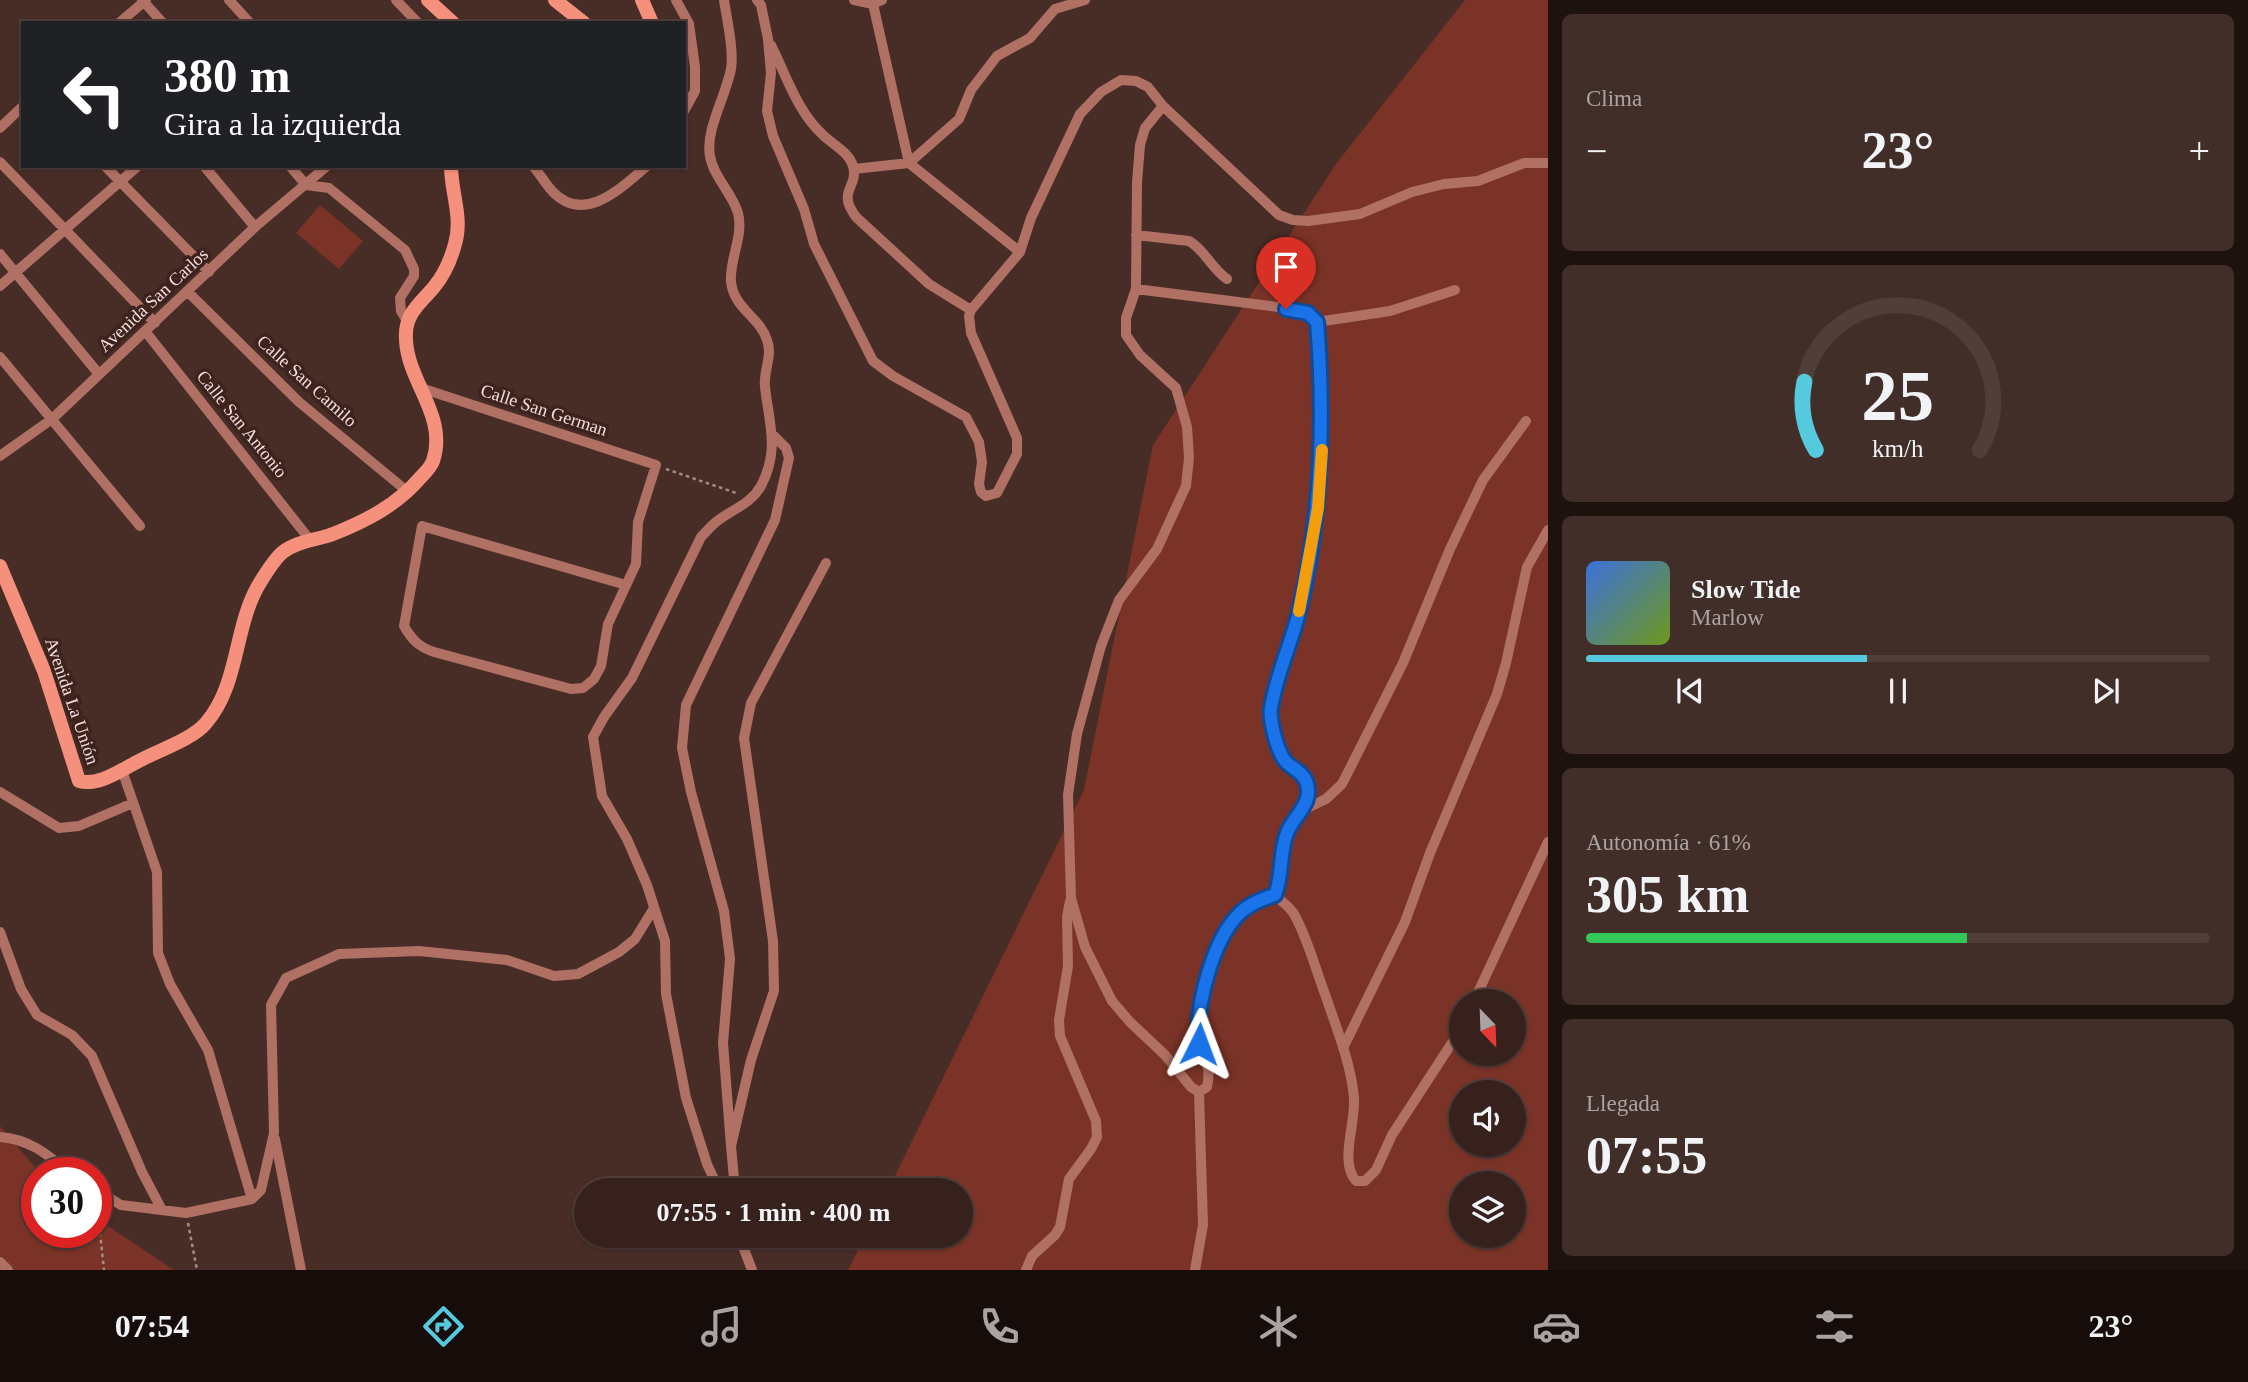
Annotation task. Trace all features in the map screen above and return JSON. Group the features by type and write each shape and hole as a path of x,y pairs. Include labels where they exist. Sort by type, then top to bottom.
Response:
{"main road":[{"path":"428,0 451,21"},
{"path":"555,0 581,21"},
{"path":"642,0 651,21"},
{"path":"407,321 436,285 456,243 460,221 451,168"},
{"name":"Avenida La Unión","path":"0,566 44,671 79,780 88,783 105,779 184,738 205,724 226,686 236,647 258,586 283,552 383,512 408,492 432,463 438,435 406,342 407,321"}],"street":[{"path":"229,0 248,21"},
{"path":"396,0 416,21"},
{"path":"676,0 689,24 695,67 695,91 686,107"},
{"path":"713,1178 686,1098 666,994 666,940 627,839 602,796 593,737 632,678 701,537 717,521 752,499 762,484 771,457 771,433 764,384 769,362 767,340 763,329 748,315 736,298 731,281 739,230 737,213 710,158 709,139 732,65 724,0"},
{"path":"757,0 761,5 768,39 771,73 767,111 773,136 804,209 814,244 873,360 893,376 966,417 979,442 982,462 979,484 981,492 986,496 997,493 1017,454 1017,438 971,333 969,316 971,310 1020,252 1031,218 1080,114 1101,92 1121,80 1136,81 1148,87 1163,106 1279,215 1293,220 1330,219 1360,214 1412,192 1444,184 1478,181 1524,163 1548,163"},
{"path":"854,0 877,2 909,163 1020,252"},
{"path":"854,169 909,163 959,119 971,90 997,56 1030,38 1055,9 1085,0"},
{"path":"121,21 144,1 161,21"},
{"path":"768,39 811,122 850,158 854,169 846,196 848,207 929,284 971,310"},
{"path":"1026,1270 1032,1256 1060,1227 1069,1179 1097,1137 1096,1121 1060,1037 1059,1020 1068,966 1067,917 1071,898 1068,795 1077,734 1101,646 1119,600 1157,549 1186,486 1189,458 1187,427 1176,387 1140,355 1126,335 1126,318 1136,289 1140,145 1145,128 1163,106"},
{"path":"0,128 21,108"},
{"path":"0,162 155,323"},
{"path":"107,168 209,272"},
{"path":"0,286 136,168"},
{"path":"206,168 255,228"},
{"path":"292,168 306,185 329,188 405,250 414,269 414,276 400,299 407,321"},
{"name":"Avenida San Carlos","path":"0,456 52,419 255,228 325,168"},
{"path":"535,168 554,193 570,204 592,205 614,194 645,168"},
{"path":"1136,235 1189,241 1195,244 1210,265 1227,279"},
{"path":"0,254 98,373"},
{"path":"1136,289 1301,310 1314,316 1317,322 1322,439 1318,508 1299,611 1270,711 1279,751 1284,761 1299,772 1306,782 1308,794 1303,810 1287,833 1280,882 1275,895"},
{"path":"1317,322 1390,311 1455,289"},
{"name":"Calle San Camilo","path":"188,292 299,402 408,492"},
{"name":"Calle San Antonio","path":"145,331 310,540"},
{"path":"0,357 140,526"},
{"name":"Calle San German","path":"421,388 656,465"},
{"path":"1303,810 1326,799 1342,784 1403,663 1450,549 1483,480 1526,421"},
{"path":"734,1178 723,1043 730,959 724,911 691,792 682,748 686,705 775,520 789,458 786,448 771,433"},
{"path":"626,584 422,526 404,626 422,648 571,689 583,688 594,679 600,666 608,624 636,564 638,522 656,465"},
{"path":"1343,1048 1405,922 1430,853 1497,694 1527,567 1548,530"},
{"path":"731,1146 751,1060 774,991 774,941 744,738 751,703 825,563"},
{"path":"122,770 157,872 158,953 170,984 208,1050 252,1199"},
{"path":"0,792 59,828 79,826 133,803"},
{"path":"1480,989 1548,842"},
{"path":"1199,1092 1207,1087 1209,1067 1199,1044 1198,1033 1203,1000 1220,943 1238,915 1259,900 1275,895"},
{"path":"1275,895 1293,911 1307,943 1343,1048 1354,1098 1348,1164 1350,1174 1356,1181 1365,1181 1376,1170 1392,1135 1449,1047"},
{"path":"1071,898 1085,947 1112,1001 1165,1055 1191,1087 1199,1092"},
{"path":"300,1270 274,1133 271,1005 286,978 339,954 419,951 507,960 554,976 578,974 619,953 635,939 654,908"},
{"path":"0,933 21,989 37,1015 72,1035 92,1056 142,1172 162,1210"},
{"path":"1195,1270 1203,1225 1199,1092"},
{"path":"112,1200 121,1205 186,1213 252,1199 261,1190 274,1133"},
{"path":"0,1137 39,1147 51,1157"},
{"path":"745,1248 752,1270"},
{"path":"0,1262 8,1270"}],"path":[{"path":"656,465 752,499"},
{"path":"186,1213 197,1270"},
{"path":"102,1248 104,1270"}],"shaded area":[{"path":"1465,0 1548,0 1548,1270 848,1270 859,1248 973,1248 973,1178 894,1178 1084,790 1153,445 1336,164"},
{"path":"320,205 363,241 339,269 296,233"},
{"path":"0,1126 26,1157 21,1157 21,1248 112,1248 112,1229 174,1270 0,1270"}],"slow traffic":[{"path":"1299,611 1318,508 1322,450"}],"route":[{"path":"1199,1044 1204,989 1220,943 1238,915 1259,900 1275,895 1280,882 1287,833 1303,810 1308,794 1306,782 1299,772 1284,761 1279,751 1270,711 1299,611 1318,508 1322,439 1317,322 1314,316 1301,310 1286,309"}]}
